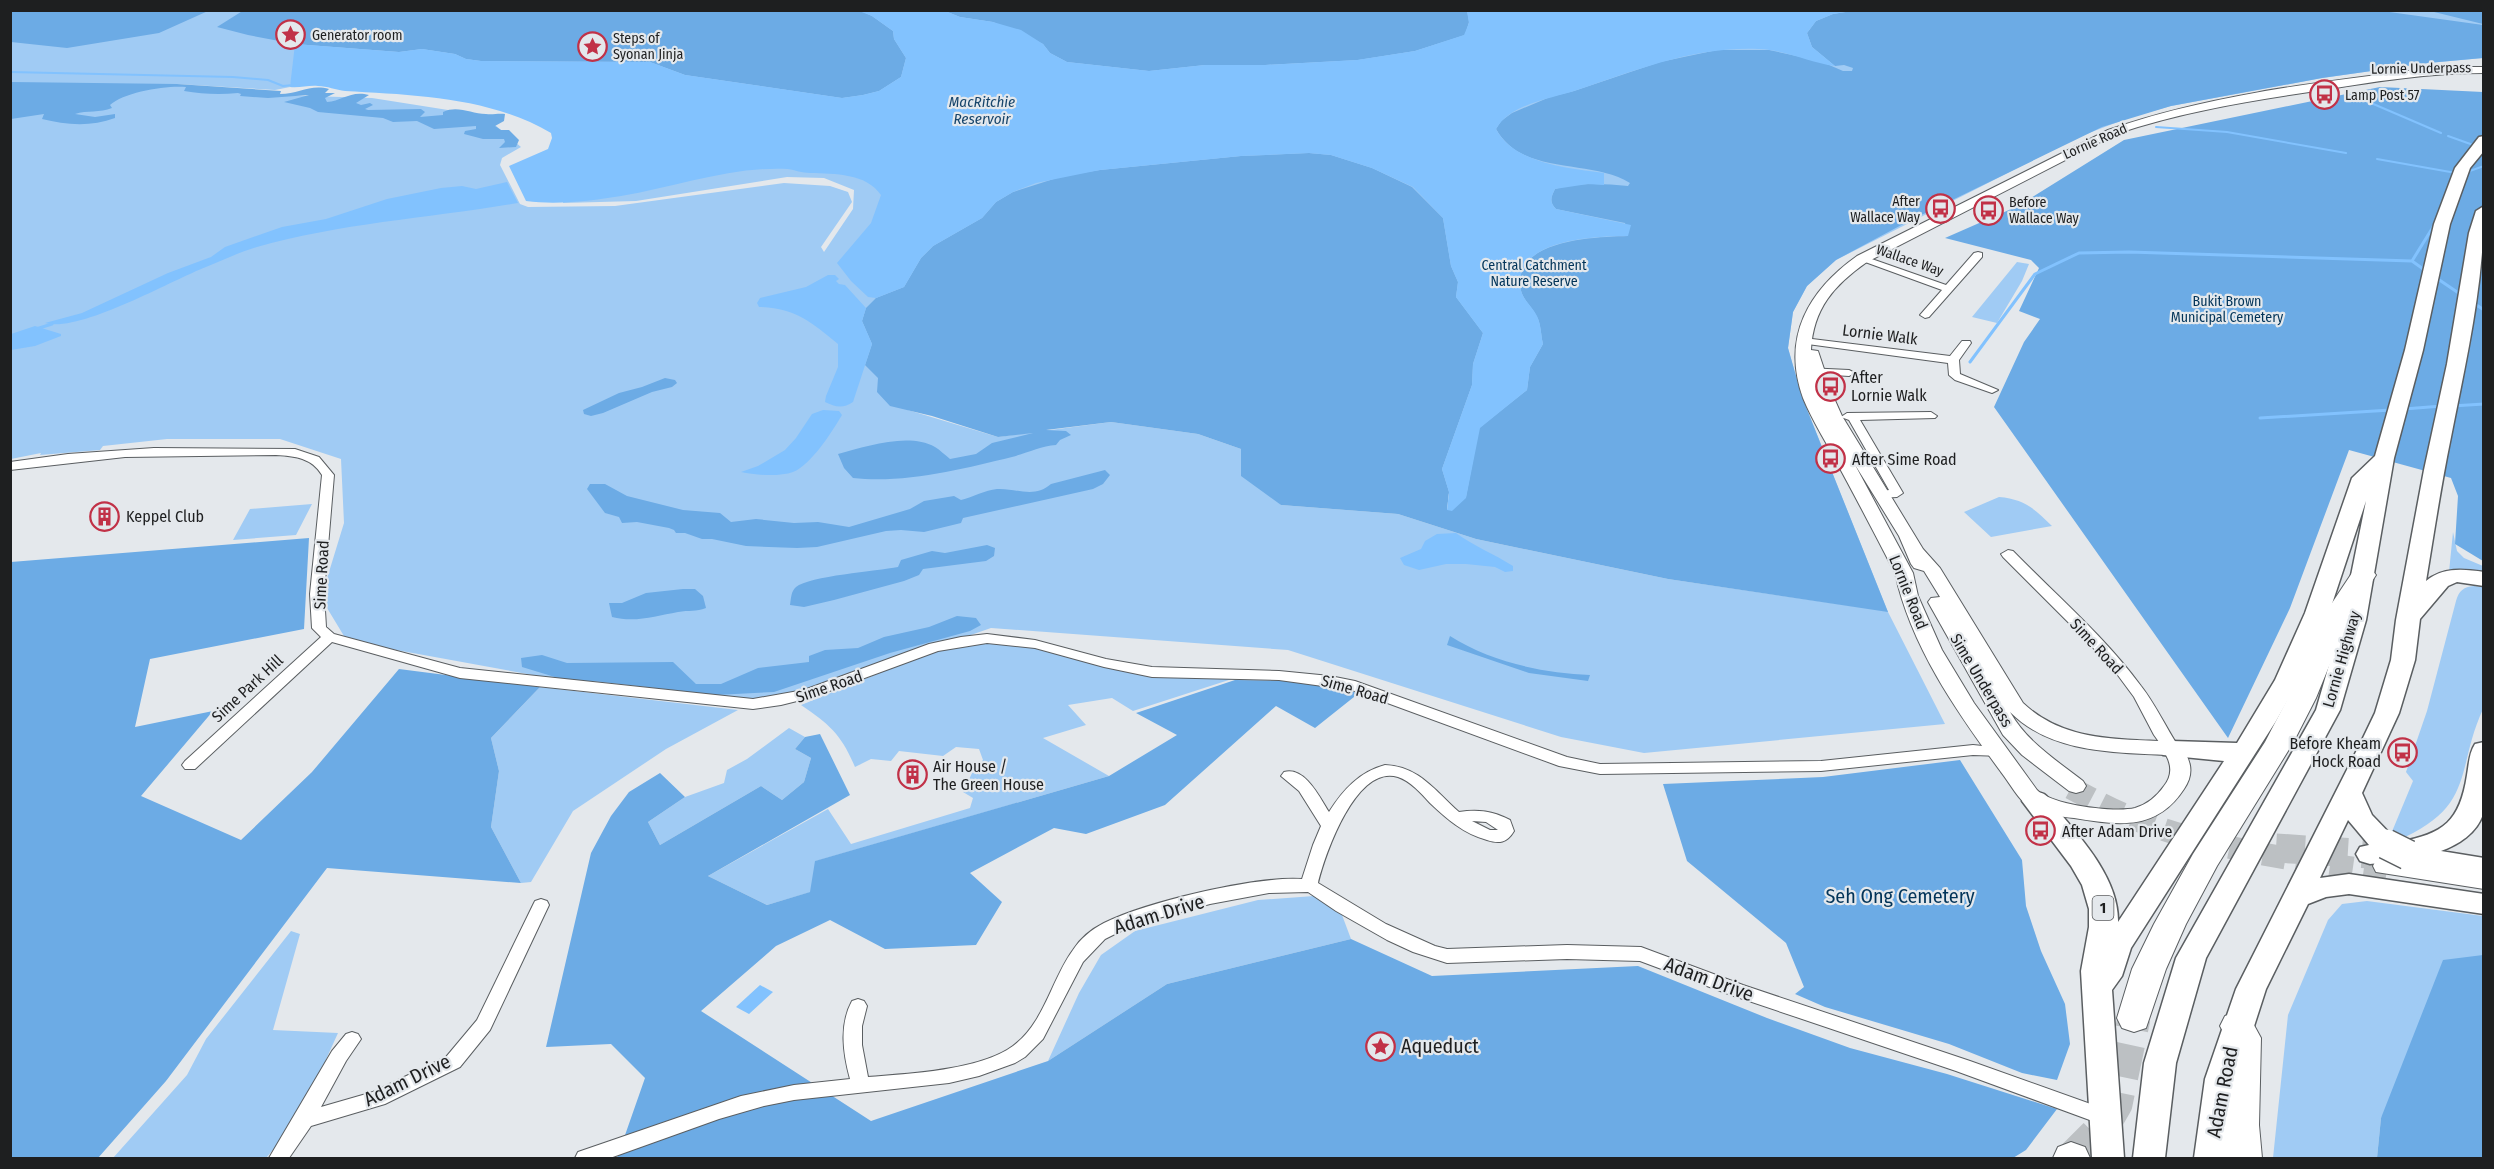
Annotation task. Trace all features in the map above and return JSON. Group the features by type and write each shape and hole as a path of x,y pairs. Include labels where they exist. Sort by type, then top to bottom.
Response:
{"highway":[{"name":"Lornie Highway","path":"2149,1158 2160,1063 2190,958 2328,710 2354,620 2385,457 2414,350 2442,224 2463,168 2484,140"},
{"path":"2244,1158 2241,1125 2244,1038 2236,1026 2251,988 2387,713 2403,660 2434,470 2456,364 2477,232 2484,211"},
{"path":"2108,1158 2108,1119 2098,985 2107,976 2117,945 2244,751 2287,680 2317,613 2362,478 2385,457"},
{"path":"2134,1018 2149,969 2170,924 2205,862 2279,743 2302,698 2337,615 2363,575"},
{"path":"2408,620 2438,579 2456,575 2484,579"},
{"path":"2172,748 2198,752 2244,751"},
{"path":"2387,858 2392,853 2448,838 2462,828 2473,805 2484,750"},
{"path":"2198,752 2222,771 2224,781"},
{"path":"2348,792 2359,818 2377,838 2387,858"},
{"name":"1","path":"2035,801 2067,839 2086,868 2101,899 2104,926 2096,969 2098,985"},
{"path":"2387,858 2484,868"},
{"path":"2296,897 2324,887 2349,884 2484,904"},
{"name":"Adam Road","path":"2210,1158 2221,1079 2236,1026"}],"street":[{"name":"Lornie Road","path":"2035,801 1991,744 1925,633 1906,585 1904,573 1862,492 1819,398 1811,371 1809,342 1813,305 1830,283 1866,261 2118,130 2190,109 2420,72 2484,70"},
{"name":"Lornie Underpass","path":"2360,85 2417,80 2484,82"},
{"name":"Lornie Road","path":"2057,162 2119,135 2174,117 2209,109 2360,85"},
{"name":"Wallace Way","path":"1925,315 1978,255"},
{"name":"Wallace Way","path":"1866,261 1949,289"},
{"name":"Lornie Walk","path":"1809,342 1953,360"},
{"path":"1966,343 1953,360 1955,375 1992,390"},
{"path":"1811,371 1849,373"},
{"name":"Lornie Road","path":"1819,398 1840,424 1916,552"},
{"path":"1840,424 1854,417 1931,416"},
{"path":"1854,417 1855,423 1897,493 1883,495 1862,492"},
{"path":"1840,424 1864,436"},
{"name":"Sime Road","path":"10,466 170,450 284,452 313,459 323,466 328,475 317,594 319,628 329,637 460,673 753,704 782,702 809,695 921,652 960,641 1008,638 1150,672 1323,678 1355,686 1564,762 1600,769 1821,766 1973,750 1991,744"},
{"path":"1916,552 1930,568 2023,715 2040,727 2064,737 2172,748 2180,759 2181,776 2159,807 2131,817 2118,818 2078,812 2035,801"},
{"name":"Sime Underpass","path":"1904,573 1915,584 2007,736 2041,768 2073,787 2029,750 2010,730 1940,609 1916,552"},
{"name":"Sime Road","path":"2008,554 2116,666 2136,690 2163,739 2172,748"},
{"name":"Sime Park Hill","path":"190,765 329,637"},
{"path":"2132,745 2156,754 2168,762 2181,776"},
{"path":"1309,886 1314,861 1328,824 1347,796 1377,772 1402,771 1413,777 1458,818"},
{"path":"1289,776 1305,787 1328,824"},
{"path":"2387,858 2484,881"},
{"path":"2387,858 2484,888"},
{"name":"Adam Drive","path":"588,1158 712,1112 765,1098 822,1088 951,1074 989,1065 1012,1056 1025,1048 1046,1021 1077,957 1090,941 1109,928 1127,920 1218,896 1279,886 1309,886 1361,918 1430,952 1447,956 1475,957 1567,952 1641,954 1737,990 1973,1069 2108,1119"},
{"name":"Adam Drive","path":"304,1120 378,1098 453,1062 484,1025 541,905"},
{"path":"858,1006 852,1025 852,1047 861,1085"},
{"path":"279,1158 352,1038"}],"green space":[{"name":"Central Catchment Nature Reserve","path":"11,10 2484,11 2483,58 2428,63 2322,78 2171,106 2131,117 2081,136 1836,260 1807,286 1793,312 1788,348 1802,397 1888,612 1945,724 1644,753 1561,737 1288,650 991,628 777,702 571,682 347,641 321,598 344,523 341,459 280,439 167,439 103,446 100,450 40,455 41,453 11,459","holes":["291,83 463,97 552,126 563,148 563,203 636,201 787,177 824,178 854,190 853,209 824,252 821,247 852,202 848,192 830,186 784,183 615,206 528,207 520,204 500,165 502,158 521,147 495,125 448,110 372,98 278,95 217,87 160,85 177,84 275,90 290,87","908,410 1101,416 1264,443 1859,607 1668,579 1476,539 1398,514 1281,505 1241,449 1198,434 1111,422 998,437"]},
{"path":"11,10 208,11 159,33 67,48 11,42"},
{"path":"244,10 859,10 893,31 894,39 906,58 901,77 879,91 842,98 685,75 650,62 481,61 422,49 399,52 295,44 217,27"},
{"path":"1467,10 1469,22 1465,35 1415,51 1358,60 1265,65 1205,65 1149,71 1067,62 1050,53 1043,44 993,22 960,17 945,11"},
{"name":"Central Catchment Nature Reserve","path":"2375,10 2483,25 2483,58 2428,63 2322,78 2171,106 2102,127 1907,222 1836,260 1807,286 1793,312 1788,348 1802,397 1888,612 1668,579 1476,539 1398,514 1281,505 1241,476 1241,449 1198,434 1111,422 1046,430 1066,431 1071,435 1060,440 1056,445 1012,457 933,474 892,479 853,478 844,468 838,454 886,442 912,441 935,447 950,459 976,454 992,443 1033,433 998,437 932,416 890,406 877,392 878,378 865,365 872,344 862,321 866,308 876,298 904,287 921,258 933,246 982,218 996,202 1013,192 1063,176 1100,170 1241,156 1309,153 1331,155 1372,168 1412,187 1443,218 1451,266 1458,282 1456,297 1483,333 1473,364 1472,385 1442,469 1449,492 1447,510 1466,497 1479,428 1527,390 1530,367 1543,344 1538,320 1521,289 1523,269 1532,258 1545,249 1579,240 1628,236 1625,223 1556,209 1551,199 1555,189 1573,185 1628,186 1630,183 1614,175 1540,161 1523,154 1508,144 1496,129 1501,121 1512,113 1550,97 1660,62 1717,50 1769,50 1820,61 1843,71 1852,71 1853,68 1844,65 1835,66 1812,47 1807,33 1816,21 1833,14 1852,11"},
{"path":"2430,11 2483,11 2483,24"},
{"path":"11,82 177,84 281,91 280,94 322,88 329,89 325,93 335,93 325,98 327,102 357,94 369,95 356,103 373,105 365,109 368,110 421,109 425,112 420,117 443,115 443,112 454,109 480,114 505,114 504,121 495,126 501,130 509,130 519,140 516,147 499,148 505,142 504,139 483,139 464,134 465,131 476,129 476,126 434,129 417,121 393,122 383,118 318,112 284,102 309,95 268,98 240,96 241,94 238,93 211,94 184,91 186,87 146,90 117,100 110,105 112,108 107,110 75,114 95,117 115,114 115,118 97,123 60,123 42,119 44,114 11,119"},
{"name":"Bukit Brown Municipal Cemetery","path":"2380,87 2483,92 2483,561 2455,544 2458,496 2451,478 2349,450 2290,608 2228,738 1994,407 2024,342 2040,319 2019,311 2039,268 2031,260 1945,238 2018,206 2124,140"},
{"path":"2017,262 2029,264 2022,281 1997,323 1972,317"},
{"path":"665,378 675,380 677,383 672,387 652,392 603,413 591,416 584,414 583,410 619,393"},
{"path":"1105,470 1110,475 1103,484 1093,489 963,518 961,523 924,532 886,531 817,547 797,548 746,546 702,539 685,533 676,533 669,528 637,522 622,523 619,517 605,513 587,489 590,484 605,484 627,496 683,510 720,513 731,522 756,519 794,523 818,522 849,527 910,509 924,501 954,496 961,500 997,489 1038,491 1051,484"},
{"path":"1999,497 2029,506 2052,526 1991,537 1964,512"},
{"path":"312,504 296,535 233,540 250,509"},
{"path":"2453,532 2457,551 2464,558 2483,566 2483,575 2449,572"},
{"path":"309,538 304,629 150,659 135,727 213,711 141,796 241,840 312,772 399,669 540,687 491,738 499,771 491,827 521,883 327,868 166,1081 98,1158 11,1158 11,562"},
{"path":"987,545 995,548 994,556 986,561 923,569 919,575 904,581 834,600 804,607 790,605 793,591 803,583 898,567 901,560 932,551 945,553"},
{"path":"2474,586 2483,587 2483,709 2460,783 2453,798 2443,811 2427,824 2405,837 2391,834 2413,781 2406,772 2427,711 2456,601 2462,590"},
{"path":"695,589 703,596 706,608 637,619 612,617 609,603 622,603 646,593"},
{"path":"957,616 976,618 981,625 970,631 890,653 774,692 716,695 594,681 568,681 522,667 521,658 542,655 567,663 673,662 696,684 721,684 758,668 809,662 809,656 825,650 858,648 884,637 929,627"},
{"path":"1450,636 1482,653 1517,664 1554,672 1590,675 1588,681 1529,673 1447,645"},
{"path":"1009,642 1146,676 1235,678 1133,711 1112,698 1068,705 1086,725 1043,738 1109,776 816,861 811,892 767,905 708,876 828,809 851,844 970,808 973,798 963,792 972,773 983,760 979,749 956,747 943,756 899,751 891,761 871,759 855,767 845,746 834,731 801,705 924,655 962,644"},
{"path":"1235,680 1321,681 1359,693 1315,728 1276,706 1165,805 1086,834 1054,828 970,873 1002,902 976,945 885,949 830,920 776,946 701,1011 871,1121 1048,1061 1167,984 1351,939 1432,976 1638,966 1767,1018 1850,1048 1947,1074 2057,1109 2026,1150 2013,1158 617,1158 645,1078 611,1044 546,1047 591,853 611,816 629,792 660,773 685,797 648,822 660,845 761,786 782,800 804,782 811,758 795,749 805,737 820,734 850,795 708,876 767,905 810,892 815,861 1109,776 1177,735 1136,713"},
{"path":"540,687 738,710 666,749 573,811 531,882 521,883 491,827 499,771 491,738"},
{"path":"789,728 805,737 795,749 811,758 804,782 782,800 761,786 660,845 648,822 685,797 724,783 727,770 747,759"},
{"name":"Seh Ong Cemetery","path":"1960,760 2022,860 2026,906 2041,951 2065,1004 2070,1044 2057,1080 2022,1073 1949,1044 1825,1007 1795,994 1804,987 1786,943 1687,861 1663,784 1823,777"},
{"path":"1314,896 1342,915 1351,939 1167,984 1048,1061 1079,993 1101,955 1135,931 1258,900"},
{"path":"2367,901 2483,916 2483,955 2381,1118 2377,1158 2273,1158 2288,1015 2328,920 2342,904"},
{"path":"291,931 300,934 273,1030 338,1033 299,1119 266,1158 113,1158 187,1075 206,1039"},
{"path":"2483,955 2483,1158 2377,1158 2381,1118 2443,960"}],"water":[{"name":"MacRitchie Reservoir","path":"859,11 945,11 960,17 993,22 1021,30 1043,44 1050,53 1067,62 1149,71 1205,65 1265,65 1357,60 1415,51 1464,35 1469,23 1467,11 1851,11 1833,14 1816,21 1807,33 1812,47 1835,66 1769,50 1712,51 1644,67 1532,103 1511,113 1503,120 1496,129 1504,141 1529,157 1559,166 1604,173 1604,185 1588,184 1555,189 1551,199 1556,209 1631,225 1628,236 1579,239 1545,249 1532,258 1523,269 1521,289 1524,298 1538,319 1543,344 1530,367 1527,390 1480,428 1466,498 1452,511 1447,510 1449,492 1442,469 1472,385 1473,364 1483,333 1456,297 1458,282 1451,266 1443,218 1413,187 1372,168 1331,155 1309,153 1241,156 1100,170 1036,183 996,202 982,218 933,246 921,258 904,287 876,298 868,297 837,263 871,223 881,195 867,182 859,179 788,169 767,169 725,174 597,199 562,202 526,201 509,166 548,149 552,138 551,133 527,121 503,112 451,100 345,91 321,86 290,87 295,44 399,52 422,49 481,61 650,62 685,75 842,98 879,91 901,77 906,58 894,39 893,31 872,16"},
{"path":"507,182 518,203 354,226 257,247 102,313 60,324 45,323 82,313 168,273 211,257 225,247 282,227 326,219 387,199 441,188 462,186 476,189"},
{"path":"828,275 835,275 839,279 836,281 845,285 866,308 862,321 872,344 853,402 842,406 825,402 838,367 838,344 793,313 759,307 757,303 760,298 806,287"},
{"path":"35,326 61,334 61,336 35,346 11,350 11,334"},
{"path":"823,410 839,411 842,415 807,463 787,474 760,475 741,472 758,466 785,450 812,414"},
{"path":"1456,533 1513,566 1513,571 1505,572 1495,567 1466,564 1446,564 1419,570 1404,565 1400,558 1421,549 1425,541 1437,534"},
{"path":"760,985 773,992 749,1014 736,1007"}],"waterway":[{"path":"10,72 233,77 268,80 283,86 293,85"},
{"path":"2357,97 2441,133"},
{"path":"2156,127 2227,132 2346,153"},
{"path":"2448,136 2476,146"},
{"path":"2377,159 2456,173"},
{"path":"2464,173 2484,166"},
{"path":"2412,261 2433,227"},
{"path":"1970,362 2035,274 2079,253 2129,252 2412,261"},
{"path":"2412,261 2426,271"},
{"path":"2435,277 2463,296"},
{"path":"2472,302 2484,310"},
{"path":"36,329 52,324"},
{"path":"2452,406 2484,404"},
{"path":"2404,409 2442,406"},
{"path":"2260,418 2391,410"}],"tunnel":[{"path":"2071,788 2107,807 2174,833 2295,860 2387,873"},
{"path":"2276,848 2370,854"},
{"path":"2072,1158 2102,1128 2116,1104 2134,1018"}],"place":[{"name":"Generator room","path":"291,35"},
{"name":"Steps of Syonan Jinja","path":"592,46"},
{"name":"Lamp Post 57","path":"2324,95"},
{"name":"After Wallace Way","path":"1941,209"},
{"name":"Before Wallace Way","path":"1988,210"},
{"name":"After Lornie Walk","path":"1830,386"},
{"name":"After Sime Road","path":"1831,459"},
{"name":"Keppel Club","path":"105,516"},
{"name":"Before Kheam Hock Road","path":"2402,752"},
{"name":"Air House / The Green House","path":"912,775"},
{"name":"After Adam Drive","path":"2041,831"},
{"name":"Aqueduct","path":"1380,1046"}]}
